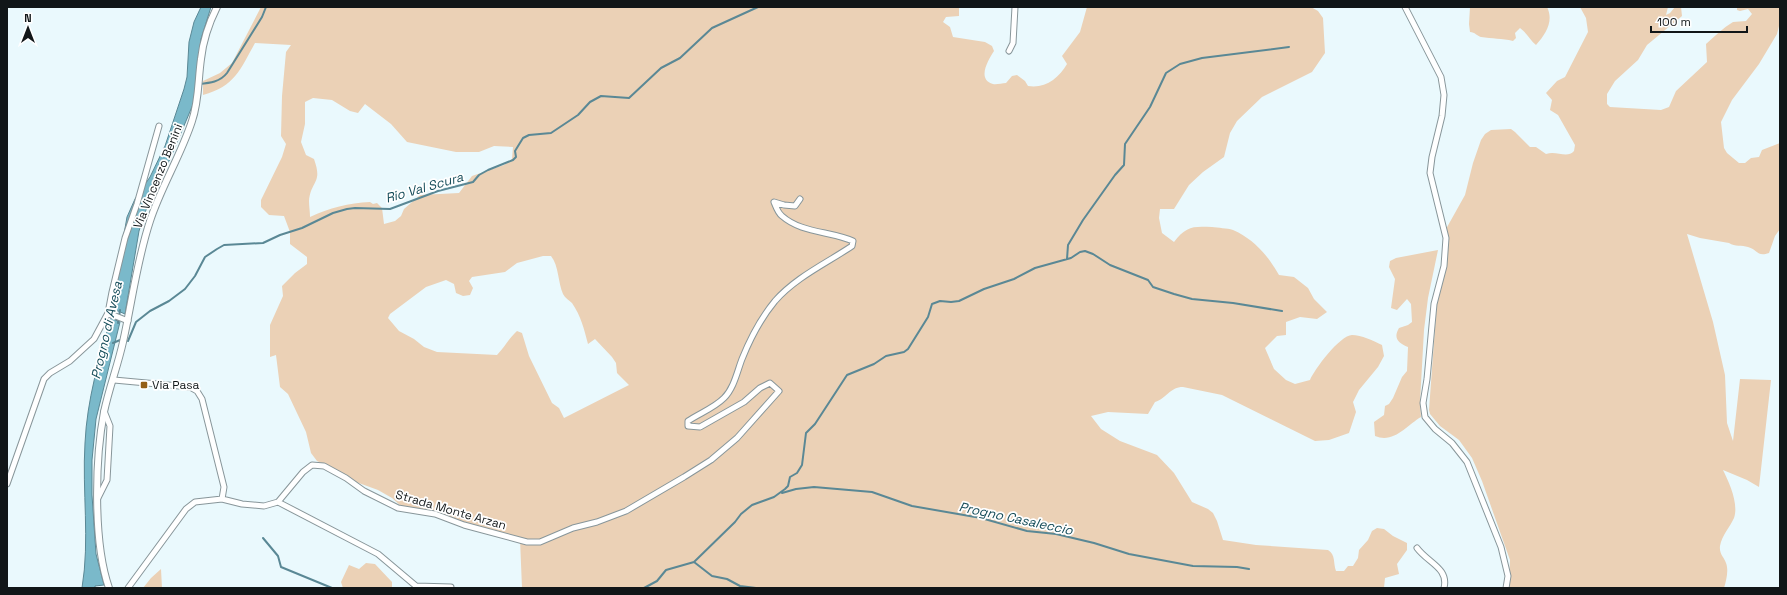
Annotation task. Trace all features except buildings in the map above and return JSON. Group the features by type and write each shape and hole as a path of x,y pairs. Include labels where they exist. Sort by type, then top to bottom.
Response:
{"street":[{"name":"Via Vincenzo Benini","path":"109,588 104,574 99,540 98,498 100,446 104,411 114,380 125,320 150,221 192,121 199,83 201,57 209,24 217,7"},
{"path":"1009,51 1012,43 1015,7"},
{"path":"1405,7 1441,76 1444,95 1442,116 1432,157 1430,173 1433,192 1440,210 1446,238 1444,266 1434,304 1427,379 1423,403 1425,417 1435,429 1452,443 1467,462 1501,547 1508,576 1506,588"},
{"name":"Via Vincenzo Benini","path":"7,484 44,379 50,373 70,361 94,339 111,314 112,292 125,238 137,204 159,126"},
{"name":"Strada Monte Arzan","path":"278,502 303,472 312,465 324,466 346,478 364,491 398,508 435,514 464,525 527,542 540,542 573,528 597,522 626,511 659,492 717,456 741,434 779,390 770,383 760,388 744,402 700,427 688,426 688,421 714,407 726,397 734,382 751,340 764,315 776,300 808,273 852,246 853,241 844,237 796,226 780,215 774,202 795,206 800,199"},
{"path":"111,314 125,320"},
{"path":"114,380 190,387 197,391 202,399 224,487 222,499"},
{"name":"Via Vincenzo Benini","path":"98,498 107,480 110,426 104,411"},
{"path":"128,588 186,509 195,502 222,499 242,504 264,506 278,502 378,554 416,586 451,587"},
{"path":"1417,548 1423,557 1444,574 1446,581 1444,588"}],"shaded area":[{"path":"261,7 959,7 959,16 946,17 943,22 950,27 953,37 985,42 992,46 994,51 985,69 985,78 988,81 994,84 1006,83 1012,76 1017,75 1025,81 1028,86 1040,86 1056,78 1067,64 1062,56 1080,32 1087,7 1311,7 1318,11 1323,18 1325,53 1312,72 1262,97 1237,121 1230,133 1224,157 1203,172 1189,185 1174,209 1160,209 1159,218 1162,233 1174,242 1186,230 1195,227 1228,229 1241,234 1260,249 1271,262 1279,275 1294,277 1308,288 1314,299 1327,312 1317,319 1300,317 1286,322 1286,335 1277,336 1265,348 1274,369 1286,380 1295,384 1310,380 1334,347 1352,335 1371,340 1382,345 1384,356 1378,367 1359,390 1353,402 1356,412 1349,433 1329,440 1315,441 1222,395 1183,387 1175,389 1155,402 1148,414 1108,412 1091,416 1101,429 1120,441 1157,455 1174,473 1192,502 1208,509 1213,513 1223,540 1256,545 1328,550 1332,554 1336,571 1344,571 1348,566 1353,566 1358,558 1359,550 1368,540 1372,531 1377,528 1384,529 1393,536 1407,543 1407,550 1397,564 1399,574 1385,578 1384,588 522,588 520,539 473,526 436,512 402,507 392,498 378,490 345,478 332,468 317,461 311,453 306,432 288,394 280,387 276,355 270,357 270,325 283,296 282,286 307,264 307,257 290,244 290,232 284,216 269,215 261,207 261,200 282,157 286,144 281,136 282,96 286,52 291,45 255,43 240,69 230,82 223,87 203,95 203,81 220,73 232,63","holes":["313,98 332,100 350,111 358,113 365,104 391,124 407,142 456,152 479,152 494,146 513,147 512,159 504,165 472,176 459,193 420,195 404,209 401,216 395,221 384,224 382,208 377,203 373,204 370,202 339,206 310,217 310,194 316,182 317,173 314,159 306,155 301,142 305,124 305,102","543,256 551,256 554,260 563,294 572,303 578,313 588,344 595,339 612,357 616,363 617,373 629,385 564,418 559,408 552,403 529,356 522,333 517,331 497,355 437,352 424,347 414,339 399,331 388,318 390,314 426,287 446,280 454,284 456,293 463,296 470,295 473,288 469,281 472,277 505,272 517,263"]},
{"path":"1470,7 1547,7 1550,17 1546,32 1536,45 1520,28 1515,33 1516,38 1513,41 1481,37 1470,32"},
{"path":"1580,7 1668,7 1666,15 1675,7 1681,7 1682,16 1647,45 1638,60 1615,81 1607,94 1607,104 1610,107 1661,110 1669,107 1676,91 1707,62 1706,44 1729,24 1733,22 1746,21 1752,14 1748,9 1740,11 1737,10 1737,7 1780,7 1780,22 1777,34 1759,64 1732,100 1721,122 1724,148 1727,153 1739,163 1745,163 1751,158 1759,157 1762,150 1780,143 1780,229 1775,236 1769,253 1765,254 1760,254 1748,247 1700,238 1687,234 1713,322 1725,375 1727,423 1733,441 1740,379 1771,380 1759,487 1747,480 1723,470 1733,493 1735,506 1734,518 1722,538 1720,546 1720,551 1726,563 1727,569 1724,588 1509,588 1510,560 1482,481 1472,458 1459,440 1440,426 1430,414 1429,410 1437,300 1447,259 1446,229 1465,195 1473,163 1481,140 1485,134 1491,130 1511,129 1530,147 1536,147 1546,154 1568,154 1574,151 1575,145 1558,115 1550,110 1552,100 1546,93 1557,81 1565,77 1588,32 1586,18"},
{"path":"1438,250 1428,298 1424,330 1420,402 1421,417 1394,436 1382,438 1375,436 1374,422 1384,415 1385,406 1389,404 1393,398 1402,377 1407,371 1408,347 1399,342 1396,335 1399,328 1412,322 1411,304 1407,299 1397,310 1391,308 1395,279 1389,267 1390,261 1396,258"},
{"path":"366,563 375,564 392,582 392,587 343,588 341,582 349,565 359,569"},
{"path":"161,569 162,588 143,588 151,578"}],"water":[{"path":"201,7 211,7 201,39 194,102 170,159 151,195 139,231 125,314 111,308 127,217 135,199 150,177 165,146 184,89 187,77 189,42 194,22"},
{"path":"111,318 120,322 96,419 92,460 92,495 96,554 104,585 95,586 95,588 82,588 86,534 84,461 86,427 94,380"}],"waterway":[{"path":"199,84 218,80 227,73 262,17 266,7"},
{"name":"Rio Val Scura","path":"128,341 136,322 150,311 169,301 185,289 195,276 205,257 224,245 263,243 280,235 302,228 333,213 355,208 390,209 438,191 473,182 479,175 488,170 513,160 516,157 515,151 523,138 529,135 551,133 578,115 590,102 601,96 629,98 661,68 680,58 712,28 758,7"},
{"path":"1067,259 1068,245 1083,220 1115,175 1124,165 1125,144 1150,107 1166,73 1180,64 1202,58 1289,47"},
{"path":"644,588 657,581 666,570 694,562 735,522 741,514 752,505 774,497 785,489 788,486 790,477 797,473 802,465 806,433 815,424 847,375 874,364 886,356 904,352 908,349 928,317 932,304 940,301 959,301 984,289 1014,279 1035,268 1071,258 1080,252 1085,251 1093,254 1110,265 1148,280 1153,287 1174,294 1192,299 1233,303 1282,311"},
{"name":"Progno di Avesa","path":"118,323 120,310"},
{"name":"Progno di Avesa","path":"113,343 120,340"},
{"name":"Progno Casaleccio","path":"782,493 796,489 814,487 872,492 912,506 981,518 1027,531 1056,534 1094,543 1129,554 1193,566 1237,567 1249,569"},
{"path":"263,538 278,556 281,567 332,588"},
{"path":"694,562 712,576 727,579 740,586 756,588"}],"place":[{"name":"Via Pasa","path":"144,385"}]}
